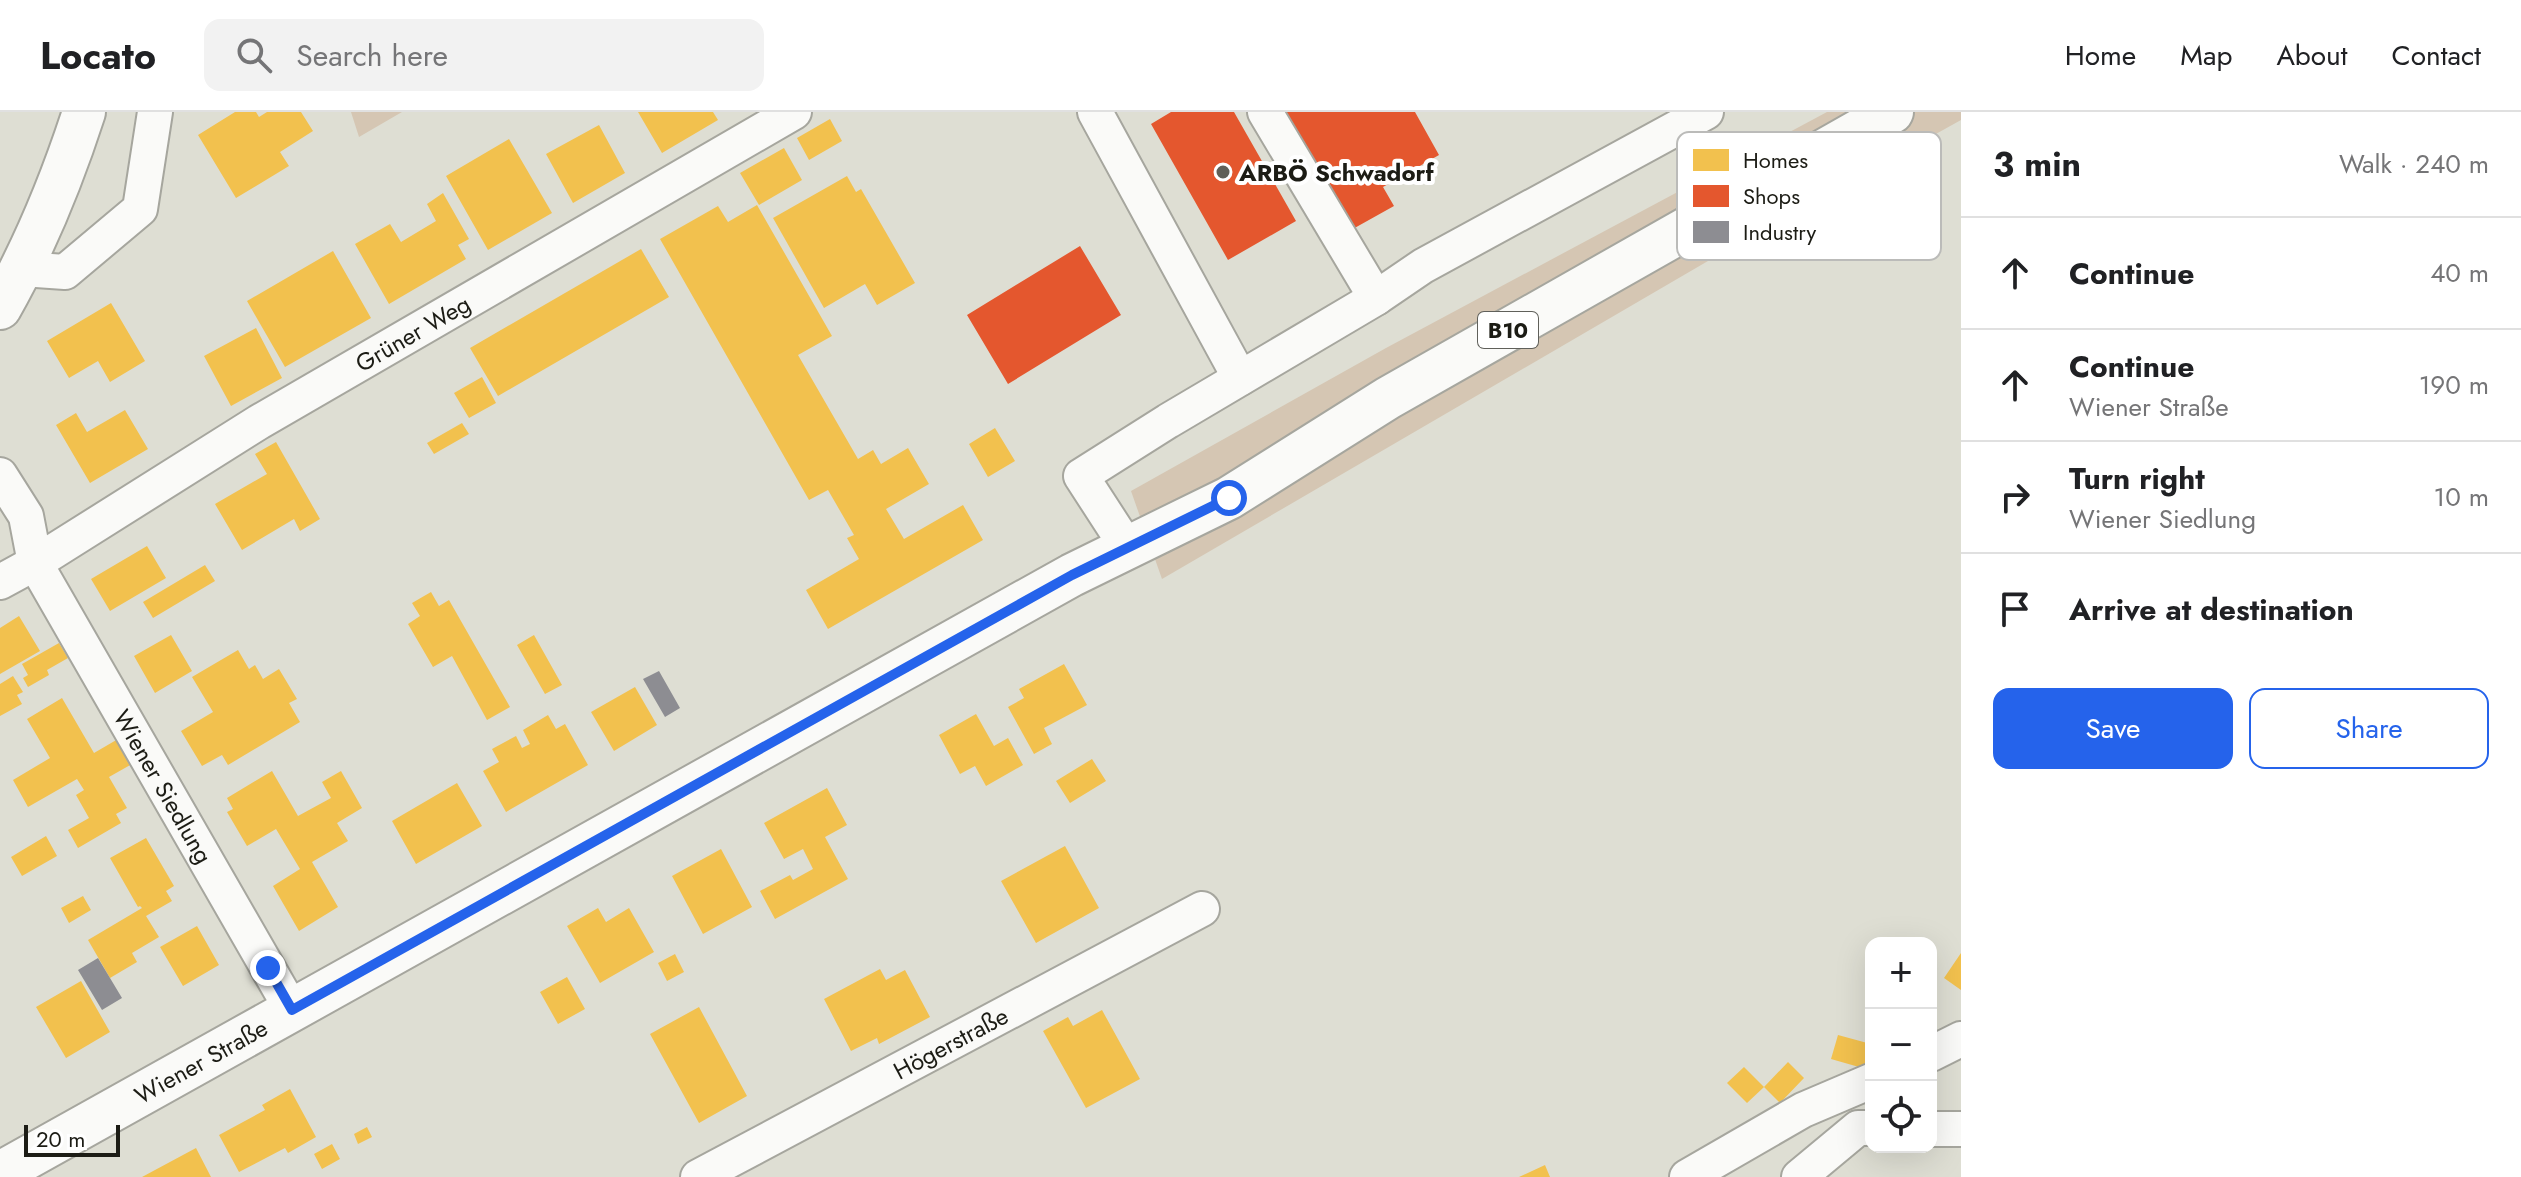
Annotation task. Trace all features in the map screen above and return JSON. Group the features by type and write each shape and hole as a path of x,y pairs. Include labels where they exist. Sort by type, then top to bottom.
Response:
{"main road":[{"path":"0,308 22,269 67,164 84,112"},
{"name":"B10","path":"1857,132 1892,112"},
{"name":"B10","path":"1127,547 1229,498 1388,398 1677,234"},
{"name":"Wiener Straße","path":"0,1173 1127,547"}],"street":[{"path":"22,269 65,272 140,209 155,112"},
{"name":"Grüner Weg","path":"35,563 259,422 794,112"},
{"path":"1095,112 1240,378"},
{"path":"1265,112 1376,298"},
{"path":"1127,547 1081,476 1376,298 1423,266 1706,112"},
{"name":"Wiener Siedlung","path":"0,475 26,516 35,563 292,1010"},
{"path":"0,582 35,563"},
{"name":"Högerstraße","path":"698,1177 1202,909"},
{"path":"1937,1051 1961,1039"},
{"path":"1687,1177 1803,1110 1865,1084"},
{"path":"1803,1110 1864,1128"},
{"path":"1799,1177 1864,1128"},
{"path":"1937,1129 1961,1129"}],"shaded area":[{"path":"351,112 402,112 359,137"},
{"path":"1827,112 1961,112 1961,120 1939,132 1790,132"},
{"path":"1677,192 1677,260 1710,260 1162,579 1131,491 1386,348"}],"building: Homes":[{"path":"235,112 256,112 259,117 267,112 301,112 313,131 280,152 289,166 236,198 198,135"},
{"path":"638,112 713,112 718,120 662,153"},
{"path":"830,119 842,141 809,160 797,138"},
{"path":"599,125 625,173 573,203 546,154"},
{"path":"509,139 552,213 488,250 446,176"},
{"path":"784,148 802,180 759,205 740,173"},
{"path":"847,176 856,192 861,189 915,283 877,305 865,284 824,308 773,218"},
{"path":"443,193 469,239 458,245 466,259 389,304 355,244 390,224 401,242 436,221 427,204"},
{"path":"757,205 832,336 798,355 858,459 873,450 881,464 908,448 929,484 886,509 904,539 963,505 983,540 828,629 806,590 859,559 847,538 854,535 828,490 809,500 660,239 718,206 728,222"},
{"path":"641,249 669,297 498,396 470,348"},
{"path":"333,251 371,318 285,367 247,301"},
{"path":"111,303 145,361 110,382 98,361 69,378 47,341"},
{"path":"256,328 282,378 231,406 204,356"},
{"path":"482,377 496,403 469,418 454,393"},
{"path":"125,410 148,449 90,483 56,425 76,413 87,432"},
{"path":"462,423 469,434 434,454 427,443"},
{"path":"995,428 1015,461 988,477 969,444"},
{"path":"276,442 320,519 300,531 294,519 242,550 215,504 267,474 255,454"},
{"path":"147,546 166,578 110,611 91,579"},
{"path":"205,565 215,581 153,618 143,602"},
{"path":"431,592 439,606 449,600 510,707 487,720 452,656 433,667 408,624 420,616 412,603"},
{"path":"19,616 40,651 0,674 0,628"},
{"path":"171,635 192,671 155,693 134,656"},
{"path":"534,635 562,685 545,694 517,645"},
{"path":"59,643 68,658 47,670 49,675 28,687 23,678 28,675 22,664"},
{"path":"238,650 249,669 255,665 263,679 279,669 297,699 289,703 300,722 228,765 222,755 202,766 181,731 213,712 192,677"},
{"path":"1064,664 1087,705 1044,728 1052,744 1034,754 1008,707 1024,698 1019,689"},
{"path":"13,676 23,692 17,695 22,704 0,716 0,684"},
{"path":"635,687 657,725 614,751 591,712"},
{"path":"62,698 94,753 118,739 132,764 109,777 127,808 116,814 121,823 78,848 68,830 89,818 76,795 84,790 77,779 28,807 13,780 50,758 27,719"},
{"path":"976,714 994,746 1008,738 1023,765 986,786 975,766 960,774 939,735"},
{"path":"548,715 556,729 565,724 588,765 506,812 483,771 499,762 492,749 516,736 522,748 530,744 523,730"},
{"path":"1092,759 1106,781 1070,803 1056,781"},
{"path":"272,771 298,816 331,798 322,782 341,771 362,808 337,823 348,841 312,862 338,907 299,931 273,886 300,869 276,829 247,846 227,812 233,809 227,798"},
{"path":"457,783 482,826 416,864 392,821"},
{"path":"827,788 847,825 825,837 848,879 775,919 760,891 790,875 793,880 813,869 803,849 784,859 764,823"},
{"path":"46,836 57,856 22,876 11,857"},
{"path":"146,838 174,886 166,891 172,901 146,916 159,937 132,953 137,962 110,978 88,940 142,908 138,907 110,858"},
{"path":"1065,846 1099,908 1036,943 1001,881"},
{"path":"721,849 752,907 703,934 672,876"},
{"path":"83,896 91,910 69,923 61,908"},
{"path":"598,908 606,922 629,908 654,952 600,983 567,926"},
{"path":"197,926 219,965 183,986 160,947"},
{"path":"1961,953 1961,990 1944,978"},
{"path":"675,954 684,972 667,981 658,963"},
{"path":"880,969 886,980 905,970 930,1017 879,1044 877,1038 851,1051 824,999"},
{"path":"567,977 585,1009 558,1024 540,992"},
{"path":"81,981 110,1032 66,1058 36,1007"},
{"path":"699,1007 747,1096 699,1123 650,1034"},
{"path":"1102,1010 1140,1079 1086,1108 1043,1031 1068,1017 1073,1026"},
{"path":"1838,1035 1865,1042 1865,1069 1831,1059"},
{"path":"1788,1062 1804,1078 1780,1103 1764,1087"},
{"path":"1744,1067 1764,1087 1747,1103 1727,1083"},
{"path":"290,1089 316,1137 288,1153 285,1148 239,1172 219,1135 265,1110 262,1105"},
{"path":"367,1127 372,1137 358,1144 354,1134"},
{"path":"332,1144 340,1159 322,1169 314,1154"},
{"path":"196,1148 211,1177 142,1177"},
{"path":"1545,1165 1550,1177 1519,1177"}],"building: Shops":[{"name":"ARBÖ Schwadorf","path":"1171,112 1234,112 1296,221 1228,260 1151,124"},
{"path":"1285,112 1415,112 1439,155 1383,187 1394,206 1351,230"},
{"path":"1080,246 1121,315 1008,384 967,315"}],"building: Industry":[{"path":"659,671 680,708 665,717 643,679"},
{"path":"98,958 122,998 102,1010 78,970"}],"place":[{"name":"ARBÖ Schwadorf","path":"1223,172"}],"route":[{"path":"268,968 292,1010 1072,575 1229,498"}]}
